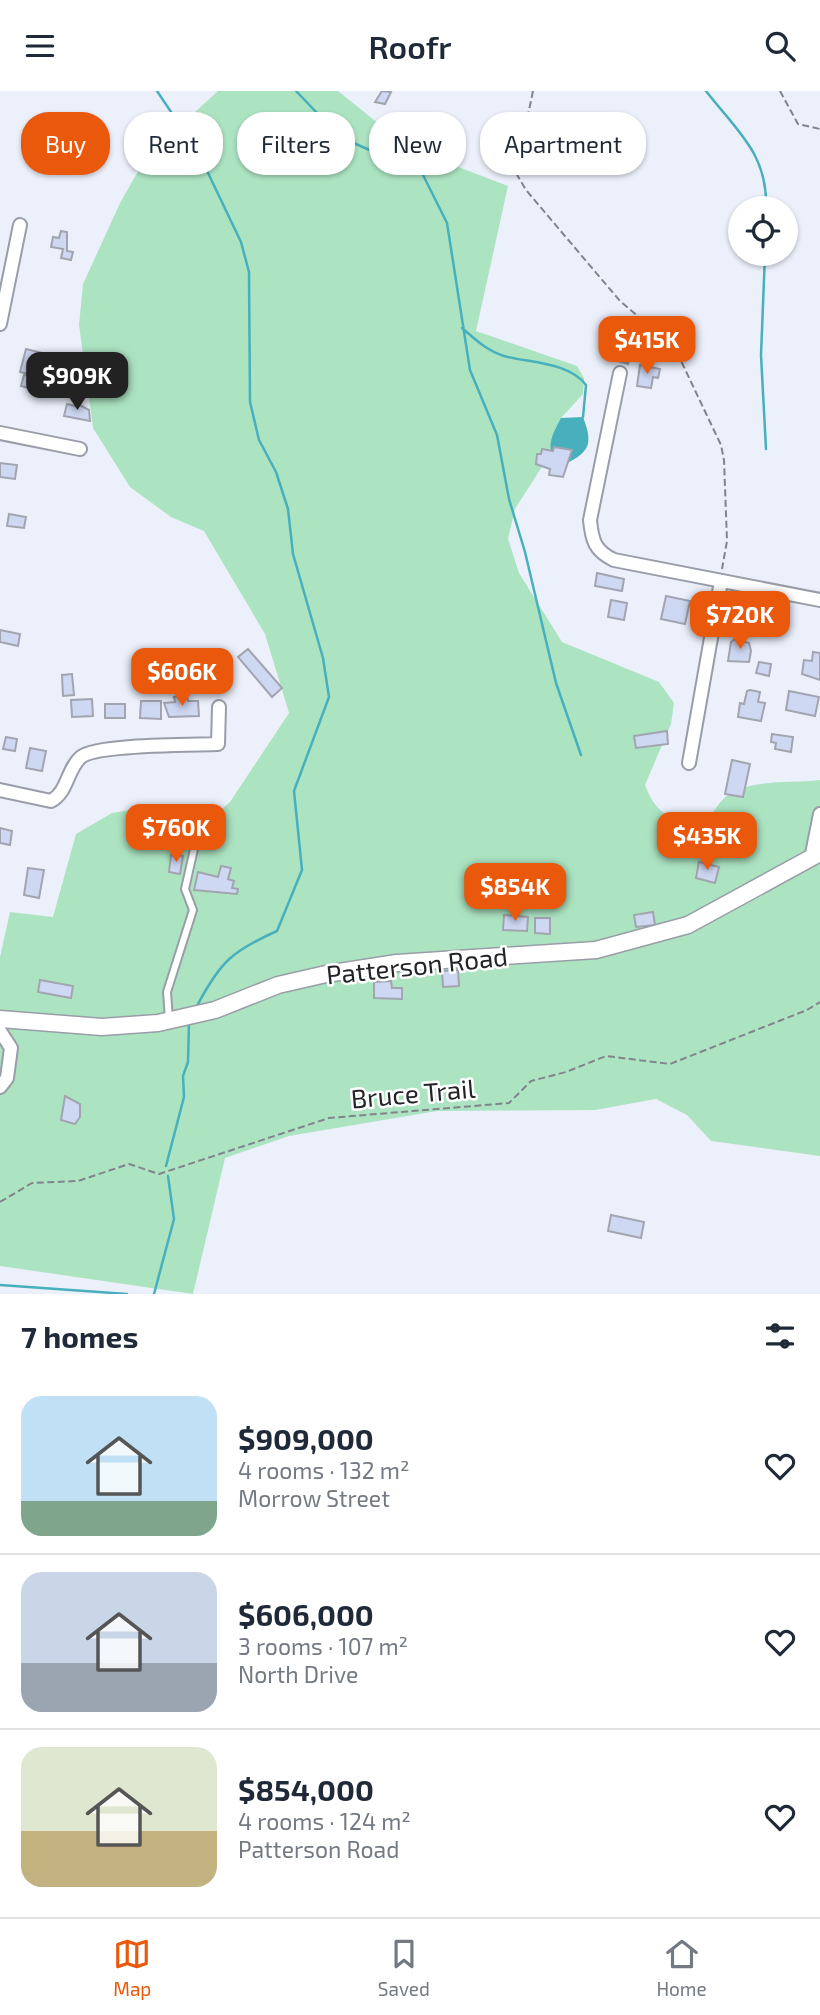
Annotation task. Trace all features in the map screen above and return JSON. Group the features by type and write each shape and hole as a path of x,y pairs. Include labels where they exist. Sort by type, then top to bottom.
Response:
{"street":[{"path":"0,324 20,225"},
{"path":"620,373 590,520 592,537 598,552 614,560 820,600"},
{"path":"0,433 80,449"},
{"path":"689,763 721,580"},
{"path":"0,790 51,801 62,790 74,764 92,750 218,744 219,707"},
{"path":"816,856 820,814"},
{"name":"Patterson Road","path":"0,1019 102,1027 169,1020 215,1010 278,985 326,974 397,964 596,950 688,925 816,856"},
{"path":"0,1031 11,1048 7,1078 0,1087"}],"lane":[{"path":"169,1020 167,992 194,910 186,889 201,818"}],"path":[{"path":"533,91 516,173 526,190 620,301 675,351 721,445 727,541 721,580"},
{"path":"780,91 798,124 820,129"},
{"name":"Bruce Trail","path":"0,1202 32,1183 78,1181 129,1164 159,1174 329,1118 509,1104 531,1081 566,1072 606,1056 670,1064 807,1010 820,1002"}],"green space":[{"path":"218,91 338,91 369,116 369,175 466,175 466,170 508,186 476,331 577,366 584,378 583,394 561,418 550,454 515,509 508,539 519,573 562,642 659,682 674,703 671,724 645,785 655,804 667,815 684,822 704,825 721,801 738,790 761,784 820,780 820,1156 711,1141 687,1115 656,1099 595,1110 437,1111 289,1136 225,1158 193,1294 0,1266 0,957 10,912 53,917 76,834 112,813 153,806 207,822 230,802 289,713 265,634 204,531 171,517 130,487 93,428 79,325 83,284 121,201 136,175 223,175 223,112 195,112"}],"water":[{"path":"583,417 588,436 586,448 577,458 560,467 551,449 554,432 561,418"}],"building":[{"path":"382,91 391,92 385,104 375,102"},
{"path":"61,231 67,232 67,251 73,252 71,260 61,258 63,249 51,247 53,237 59,238"},
{"path":"621,347 632,349 628,364 618,361"},
{"path":"26,349 46,354 44,361 37,359 33,389 21,386 24,375 33,375 20,372"},
{"path":"640,365 660,369 658,378 653,377 651,388 637,386"},
{"path":"76,403 89,410 90,421 64,416 67,404 75,406"},
{"path":"554,447 572,450 563,477 549,475 550,469 536,464 537,454 541,454 542,449 553,451"},
{"path":"0,463 17,465 15,479 0,477"},
{"path":"9,514 26,517 24,528 7,526"},
{"path":"597,573 624,579 622,591 595,586"},
{"path":"666,596 690,601 685,624 661,619"},
{"path":"611,600 627,603 624,620 608,617"},
{"path":"0,630 20,634 18,646 0,642"},
{"path":"735,639 749,643 749,662 728,661 731,642"},
{"path":"248,649 282,688 272,697 238,657"},
{"path":"813,652 820,653 820,680 802,674 804,660 812,661"},
{"path":"759,662 771,664 769,676 756,673"},
{"path":"72,674 74,695 63,696 62,675"},
{"path":"747,691 760,692 758,702 765,703 761,721 738,717 740,703 744,704"},
{"path":"789,691 819,697 815,716 786,710"},
{"path":"187,696 188,701 198,701 199,716 169,717 164,703 175,702 174,697"},
{"path":"92,699 93,716 72,717 71,700"},
{"path":"141,701 161,701 161,719 140,718"},
{"path":"105,704 125,704 125,718 105,718"},
{"path":"667,731 668,744 636,748 634,736"},
{"path":"772,734 793,737 791,752 775,749 776,743 771,742"},
{"path":"6,737 17,739 15,751 3,749"},
{"path":"30,748 46,751 42,771 26,768"},
{"path":"732,760 750,764 743,797 725,794"},
{"path":"0,828 12,831 10,845 0,843"},
{"path":"171,855 183,856 180,874 169,872"},
{"path":"699,862 719,867 715,883 696,878"},
{"path":"221,866 231,868 228,879 234,881 232,888 238,889 237,894 194,890 198,872 218,877"},
{"path":"28,868 44,870 39,898 24,895"},
{"path":"653,912 655,925 636,927 634,915"},
{"path":"504,915 528,917 527,931 503,930"},
{"path":"535,918 550,918 550,934 535,933"},
{"path":"458,970 459,986 443,987 442,971"},
{"path":"40,980 73,986 71,998 38,992"},
{"path":"391,981 392,988 402,988 402,999 374,998 374,982"},
{"path":"65,1096 80,1104 80,1117 75,1124 61,1120"},
{"path":"611,1215 644,1222 641,1238 608,1231"}],"waterway":[{"path":"157,91 198,152 241,242 249,272 250,402 259,440 276,472 288,509 293,554 323,658 329,697 294,791 302,870 277,931 249,945 229,960 213,979 197,1006"},
{"path":"296,91 340,137 422,173 447,223 470,370 497,435 509,499 525,552 556,683 581,755"},
{"path":"706,91 739,131 756,158 762,173 765,196"},
{"path":"765,266 761,355 766,449"},
{"path":"462,328 498,354 559,368 579,377 586,385 583,417"},
{"path":"166,1166 184,1097 183,1076 188,1062 189,1022"},
{"path":"154,1294 174,1219 168,1176"},
{"path":"0,1285 127,1294"}]}
